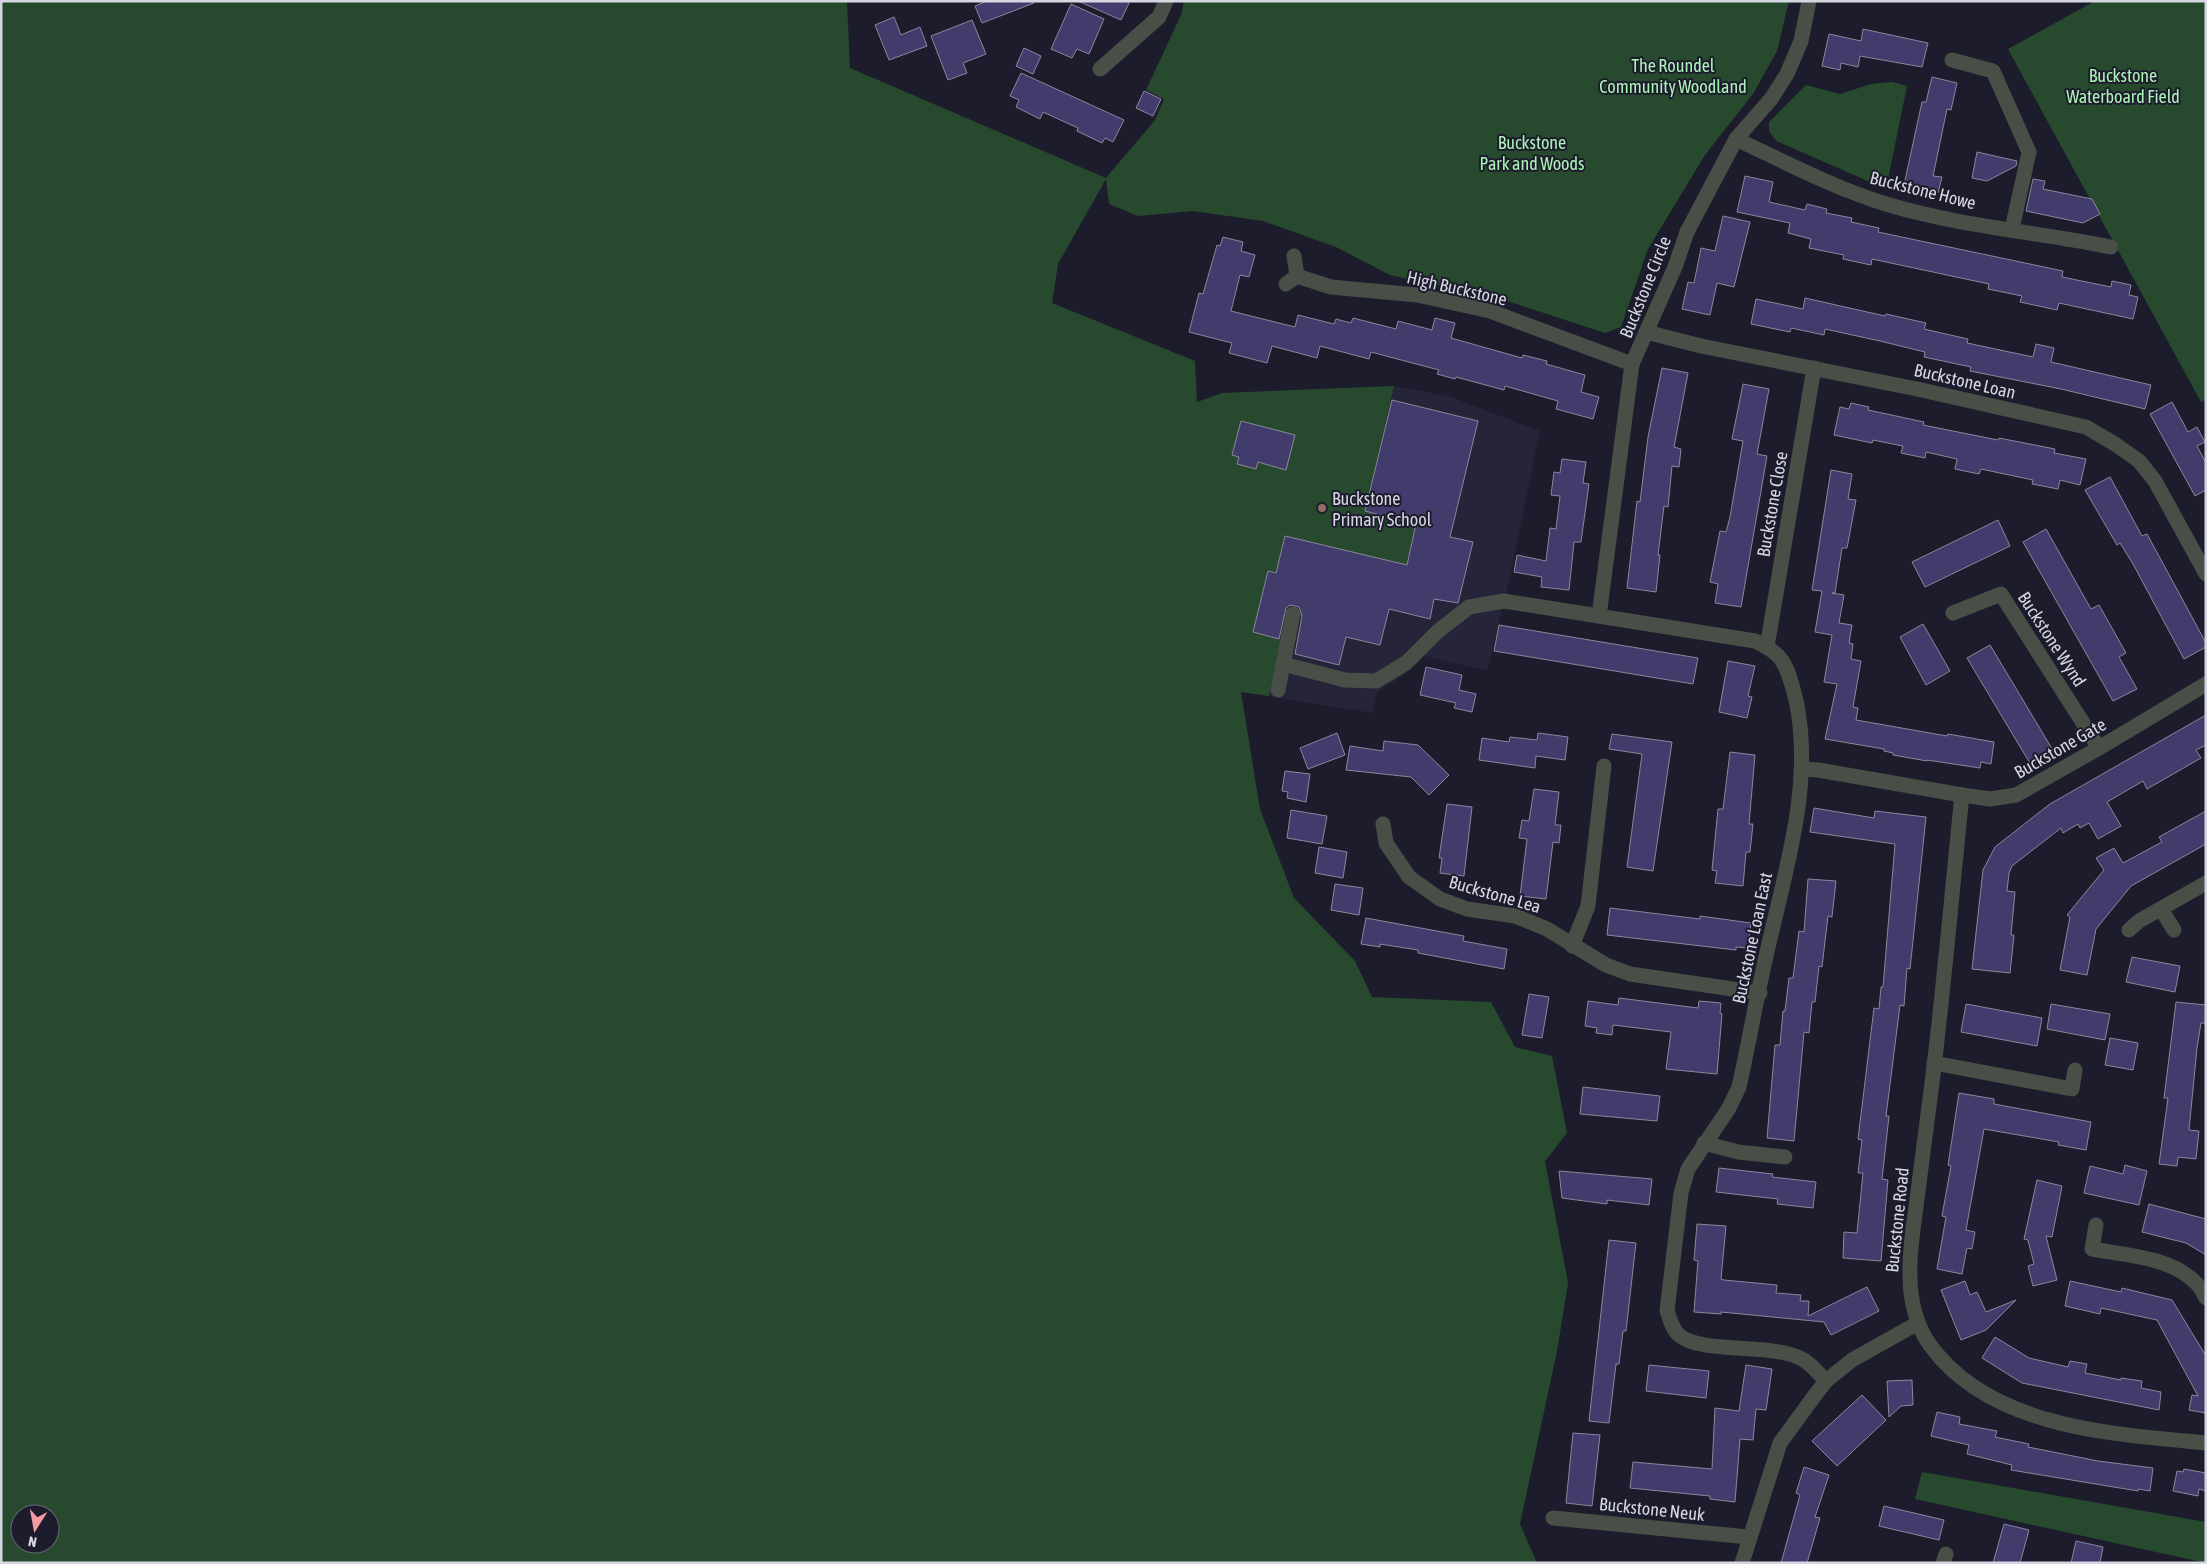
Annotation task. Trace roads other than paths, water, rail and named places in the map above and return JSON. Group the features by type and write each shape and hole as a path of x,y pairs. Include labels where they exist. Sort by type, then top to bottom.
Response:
{"street":[{"path":"1100,69 1159,17 1166,1"},
{"name":"Buckstone Circle","path":"1599,616 1632,364 1687,232 1736,139 1771,99 1787,74 1801,41 1809,1"},
{"path":"1952,60 1993,71 2029,152 2012,229"},
{"name":"Buckstone Howe","path":"1736,139 1832,184 1886,204 1935,216 2111,247"},
{"name":"High Buckstone","path":"1294,256 1292,280 1331,287 1417,295 1490,311 1632,364"},
{"name":"Buckstone Loan","path":"1646,332 1701,346 1814,368 2086,427 2139,461 2155,480 2206,574"},
{"name":"Buckstone Close","path":"1766,647 1814,368"},
{"name":"Buckstone Wynd","path":"1953,613 2001,594 2100,748"},
{"name":"Buckstone Loan East","path":"1283,664 1345,680 1376,680 1406,663 1437,632 1469,607 1504,601 1755,642 1780,657 1792,682 1798,713 1802,769 1790,855 1769,940 1760,993 1738,1087 1729,1108 1688,1169 1681,1193 1667,1311 1672,1326 1679,1336 1697,1344 1778,1351 1801,1358 1826,1381"},
{"path":"1278,690 1293,614"},
{"name":"Buckstone Gate","path":"1802,769 1818,770 1962,795 1990,798 2016,795 2100,748 2206,684"},
{"path":"1572,946 1588,906 1595,794 1604,766"},
{"name":"Buckstone Road","path":"1962,795 1934,1063 1910,1252 1911,1298 1918,1322 1928,1344 1961,1380 1982,1394 2032,1415 2098,1431 2206,1443"},
{"name":"Buckstone Lea","path":"1383,824 1386,843 1409,877 1440,899 1467,909 1515,916 1547,929 1606,965 1630,974 1760,993"},
{"path":"2129,930 2140,921 2206,883"},
{"path":"2161,909 2174,930"},
{"path":"1934,1063 2072,1089 2075,1070"},
{"path":"1704,1143 1738,1152 1785,1157"},
{"path":"2096,1225 2092,1249 2155,1262 2179,1270 2196,1282 2206,1298"},
{"path":"1742,1563 1748,1537 1780,1443 1826,1381 1852,1360 1918,1322"},
{"name":"Buckstone Neuk","path":"1553,1518 1748,1537"}],"place":[{"name":"Buckstone Primary School","path":"1322,508"}],"park label":[{"name":"The Roundel Community Woodland","path":"1673,75"},
{"name":"Buckstone Waterboard Field","path":"2123,85"},
{"name":"Buckstone Park and Woods","path":"1532,152"}]}
